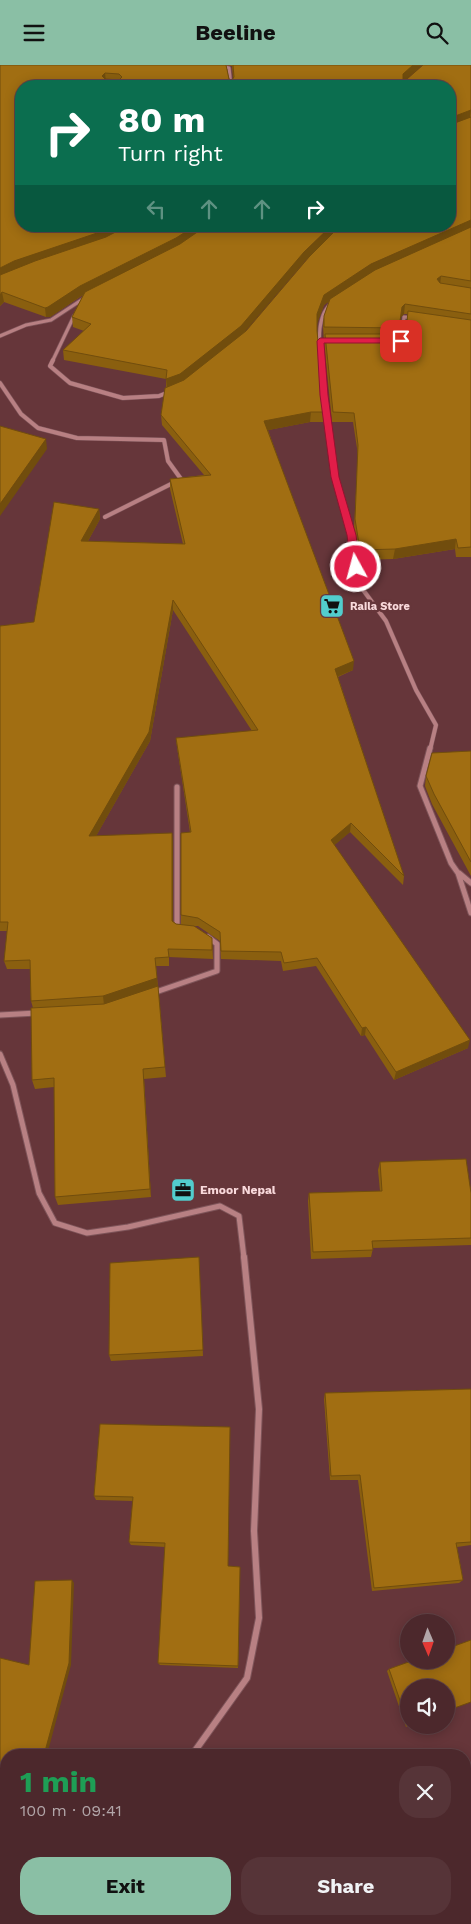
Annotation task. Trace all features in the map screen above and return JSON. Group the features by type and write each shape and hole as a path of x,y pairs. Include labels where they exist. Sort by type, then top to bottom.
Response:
{"street":[{"path":"216,65 229,68 233,65"},
{"path":"229,68 230,80"},
{"path":"0,336 26,325 51,320 92,294"},
{"path":"342,297 326,307 320,325 324,395 335,477 352,535 358,583 386,621 416,690 436,725 420,786 451,863 458,873 471,913"},
{"path":"80,306 83,299"},
{"path":"76,313 50,366 70,383 123,398 159,396 174,390"},
{"path":"392,341 401,341 404,317 423,320"},
{"path":"320,341 329,341"},
{"path":"0,383 20,414 38,428 77,438 164,440 168,461 181,479 105,517"},
{"path":"177,787 177,928 187,929"},
{"path":"458,873 471,883"},
{"path":"142,996 217,971 217,944 203,935"},
{"path":"0,1015 48,1012"},
{"path":"0,1054 13,1085 39,1193 55,1223 87,1233 128,1227 220,1206 239,1216 248,1284 259,1409 254,1531 259,1618 247,1678 196,1749"}],"building":[{"path":"0,65 226,65 229,79 232,80 119,80 15,80 15,232 100,232 14,261 0,268","holes":["105,73 119,74 122,77 119,80 105,79 102,76"]},
{"path":"233,65 413,65 403,74 403,80 232,80 234,77"},
{"path":"423,65 471,65 471,110 456,116 456,80 403,80 407,79"},
{"path":"471,117 471,220 456,227 456,123"},
{"path":"471,227 471,281 441,276 437,279 440,283 471,288 471,314 405,304 402,307 399,328 324,327 324,316 330,299 375,270"},
{"path":"116,232 186,232 80,286 48,307 45,308 2,292 0,295 0,275"},
{"path":"197,232 325,232 304,252 241,326 180,374 166,379 167,370 63,350 91,324 72,317 85,292 180,244"},
{"path":"334,232 444,232 371,264 324,295 317,314 317,331 325,412 311,412 264,421 354,661 335,669 404,876 351,823 331,840 470,1040 396,1072 366,1027 362,1028 317,958 284,963 281,952 221,951 220,932 198,918 181,915 181,833 191,832 176,738 258,730 173,600 149,732 89,836 172,833 172,921 176,924 194,926 212,938 212,950 168,949 169,957 155,958 157,978 103,996 31,1001 30,960 4,961 8,922 0,922 0,626 34,622 54,502 99,509 81,541 185,544 170,479 211,475 161,415 165,388 184,380 246,331 309,257"},
{"path":"408,311 471,320 471,547 458,548 456,539 395,549 360,550 355,519 358,445 354,413 333,412 325,334 403,334 406,332"},
{"path":"0,426 46,439 0,504"},
{"path":"471,751 471,862 426,776 432,753"},
{"path":"158,986 165,1067 143,1069 150,1189 55,1197 54,1078 32,1080 31,1008 104,1004"},
{"path":"466,1159 471,1193 471,1238 372,1241 373,1250 313,1252 309,1193 382,1191 380,1162"},
{"path":"199,1257 203,1350 109,1355 110,1263"},
{"path":"471,1389 471,1542 456,1543 463,1580 374,1588 360,1475 331,1476 325,1393"},
{"path":"100,1424 230,1427 228,1566 240,1567 238,1666 158,1663 165,1543 129,1542 133,1497 94,1496"},
{"path":"72,1580 69,1663 46,1749 0,1749 0,1658 29,1665 35,1581"},
{"path":"471,1640 471,1702 455,1708 455,1679 400,1679 400,1700 389,1669 400,1665 400,1669 455,1669 455,1646"}],"place":[{"name":"Raila Store","path":"332,606"},
{"name":"Emoor Nepal","path":"183,1190"}],"route":[{"path":"356,567 352,535 335,477 324,395 320,341 401,341"}]}
